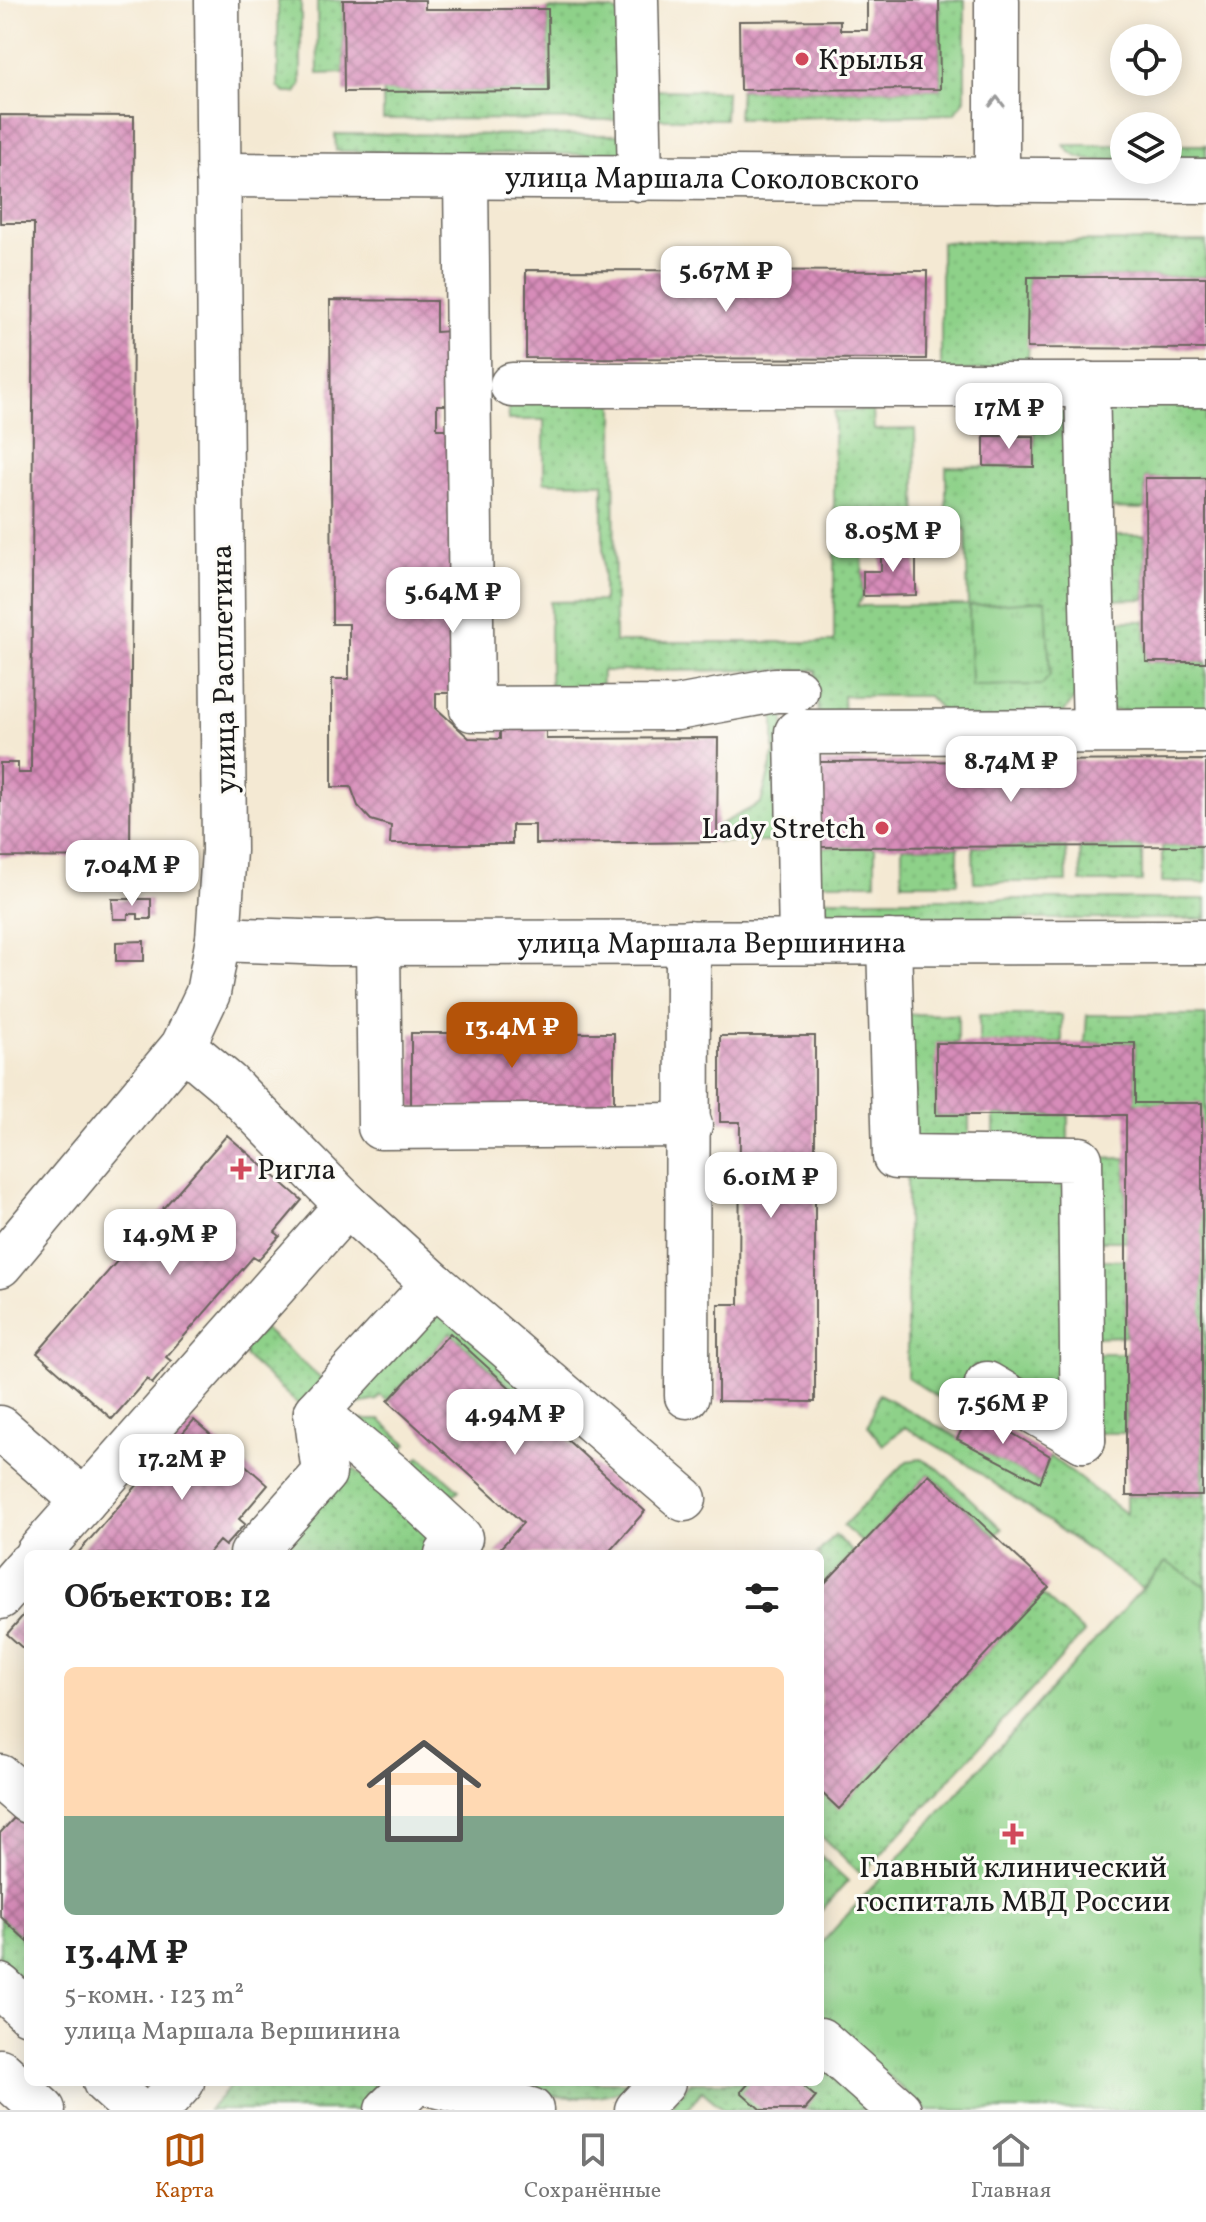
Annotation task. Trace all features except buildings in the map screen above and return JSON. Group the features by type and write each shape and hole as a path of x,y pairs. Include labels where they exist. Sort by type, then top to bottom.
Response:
{"street":[{"name":"улица Расплетина","path":"0,1265 183,1046 208,993 218,939 224,851 217,0"},
{"path":"636,0 640,179"},
{"path":"997,0 997,180"},
{"name":"улица Маршала Соколовского","path":"218,175 1206,181"},
{"path":"466,177 472,709 677,708 775,690 796,700 1095,731 1206,731"},
{"path":"1087,384 1095,731"},
{"path":"512,385 1206,385"},
{"path":"796,700 801,942"},
{"name":"улица Маршала Вершинина","path":"218,939 378,942 1206,942"},
{"path":"378,942 380,1127 690,1125"},
{"path":"687,1396 690,1125 688,942"},
{"path":"889,942 895,1157 1080,1159 1083,1440 987,1384"},
{"path":"183,1046 227,1083 347,1205 434,1284 684,1499"},
{"path":"41,1550 347,1205"},
{"path":"316,1412 434,1284"},
{"path":"256,1550 324,1473 316,1412"},
{"path":"316,1412 460,1538 450,1550"},
{"path":"0,1428 84,1501"},
{"path":"0,1597 24,1570"},
{"path":"0,1777 24,1798"},
{"path":"0,1986 24,2008"},
{"path":"824,2044 899,2110"},
{"path":"0,2071 43,2110"},
{"path":"109,2086 136,2110"},
{"path":"157,2110 178,2086"},
{"path":"387,2110 412,2086"},
{"path":"439,2086 512,2105"},
{"path":"637,2110 659,2086"}],"green space":[{"path":"278,0 301,0 301,85 296,93 285,93 278,86"},
{"path":"317,0 343,0 344,73 318,74"},
{"path":"939,0 965,0 965,100 954,114 738,119 740,90 940,89"},
{"path":"548,9 613,10 626,18 627,120 383,119 383,91 548,91"},
{"path":"649,90 726,91 725,119 648,119"},
{"path":"335,134 628,135 629,155 336,151"},
{"path":"1064,145 1110,145 1110,161 1083,159"},
{"path":"1182,145 1206,145 1206,160 1182,160"},
{"path":"1206,241 1206,277 1028,277 1028,367 941,372 941,242"},
{"path":"508,398 614,398 615,642 834,642 834,411 873,410 874,430 915,429 917,537 862,537 863,596 857,606 968,605 966,529 946,529 946,467 1034,466 1034,403 1054,406 1063,412 1073,429 1077,695 1058,720 951,720 928,696 843,696 844,722 819,722 816,670 602,671 601,703 550,703 550,602 603,601 603,483 544,482 544,420 508,420"},
{"path":"1119,405 1206,405 1206,478 1145,478 1145,509 1102,508 1106,412"},
{"path":"1102,535 1145,535 1145,599 1103,600"},
{"path":"1046,600 1050,675 1042,685 971,686 969,606"},
{"path":"1103,621 1145,621 1146,662 1206,662 1206,718 1111,710"},
{"path":"774,710 784,711 784,835 773,842 717,842 717,826 761,803 774,754"},
{"path":"1066,846 1067,882 974,882 973,847"},
{"path":"1080,846 1142,846 1142,882 1081,882"},
{"path":"1162,846 1206,846 1206,883 1162,882"},
{"path":"815,847 875,847 875,883 815,883"},
{"path":"902,847 958,847 958,883 902,883"},
{"path":"815,899 1206,899 1206,919 835,919 822,911"},
{"path":"909,1014 958,1015 958,1043 937,1043 936,1115 969,1115 969,1139 910,1139"},
{"path":"979,1015 1062,1015 1062,1043 979,1043"},
{"path":"1087,1015 1206,1015 1206,1586 1166,1563 1142,1588 967,1464 905,1427 883,1445 868,1426 879,1394 1039,1482 1050,1456 1126,1514 1126,1496 1202,1496 1201,1104 1135,1103 1135,1043 1085,1043"},
{"path":"994,1115 1068,1115 1068,1142 994,1142"},
{"path":"1126,1158 1126,1241 1094,1241 1094,1159"},
{"path":"907,1173 1057,1173 1072,1185 1075,1428 975,1365 945,1402 907,1377"},
{"path":"1095,1260 1126,1260 1126,1336 1095,1337"},
{"path":"433,1301 541,1397 531,1406 450,1333 388,1401 380,1395 377,1400 346,1407"},
{"path":"264,1329 327,1384 301,1407 245,1356 245,1348"},
{"path":"1095,1353 1126,1353 1126,1433 1095,1433"},
{"path":"348,1420 380,1420 407,1444 391,1460"},
{"path":"420,1456 459,1490 444,1505 408,1470"},
{"path":"921,1459 939,1469 1002,1529 995,1536 929,1474 863,1543 843,1526 907,1461"},
{"path":"354,1469 434,1535 428,1550 274,1550 339,1476"},
{"path":"835,1535 854,1553 824,1584 824,1550 821,1550"},
{"path":"1166,1562 1206,1586 1206,2110 926,2110 824,2020 824,1941"},
{"path":"1042,1594 1084,1633 862,1875 824,1839 824,1795 839,1808"},
{"path":"824,1859 848,1881 824,1908"},
{"path":"0,1916 24,1938 24,1991 0,1970"},
{"path":"824,2061 880,2110 724,2110 702,2091 686,2110 666,2110 687,2086 824,2086"},
{"path":"230,2086 389,2086 367,2110 208,2110"},
{"path":"494,2086 628,2086 602,2095 581,2097"}],"place":[{"name":"Крылья","path":"802,59"},
{"name":"Lady Stretch","path":"882,828"},
{"name":"Ригла","path":"241,1169"},
{"name":"Главный клинический госпиталь МВД России","path":"1013,1834"}]}
